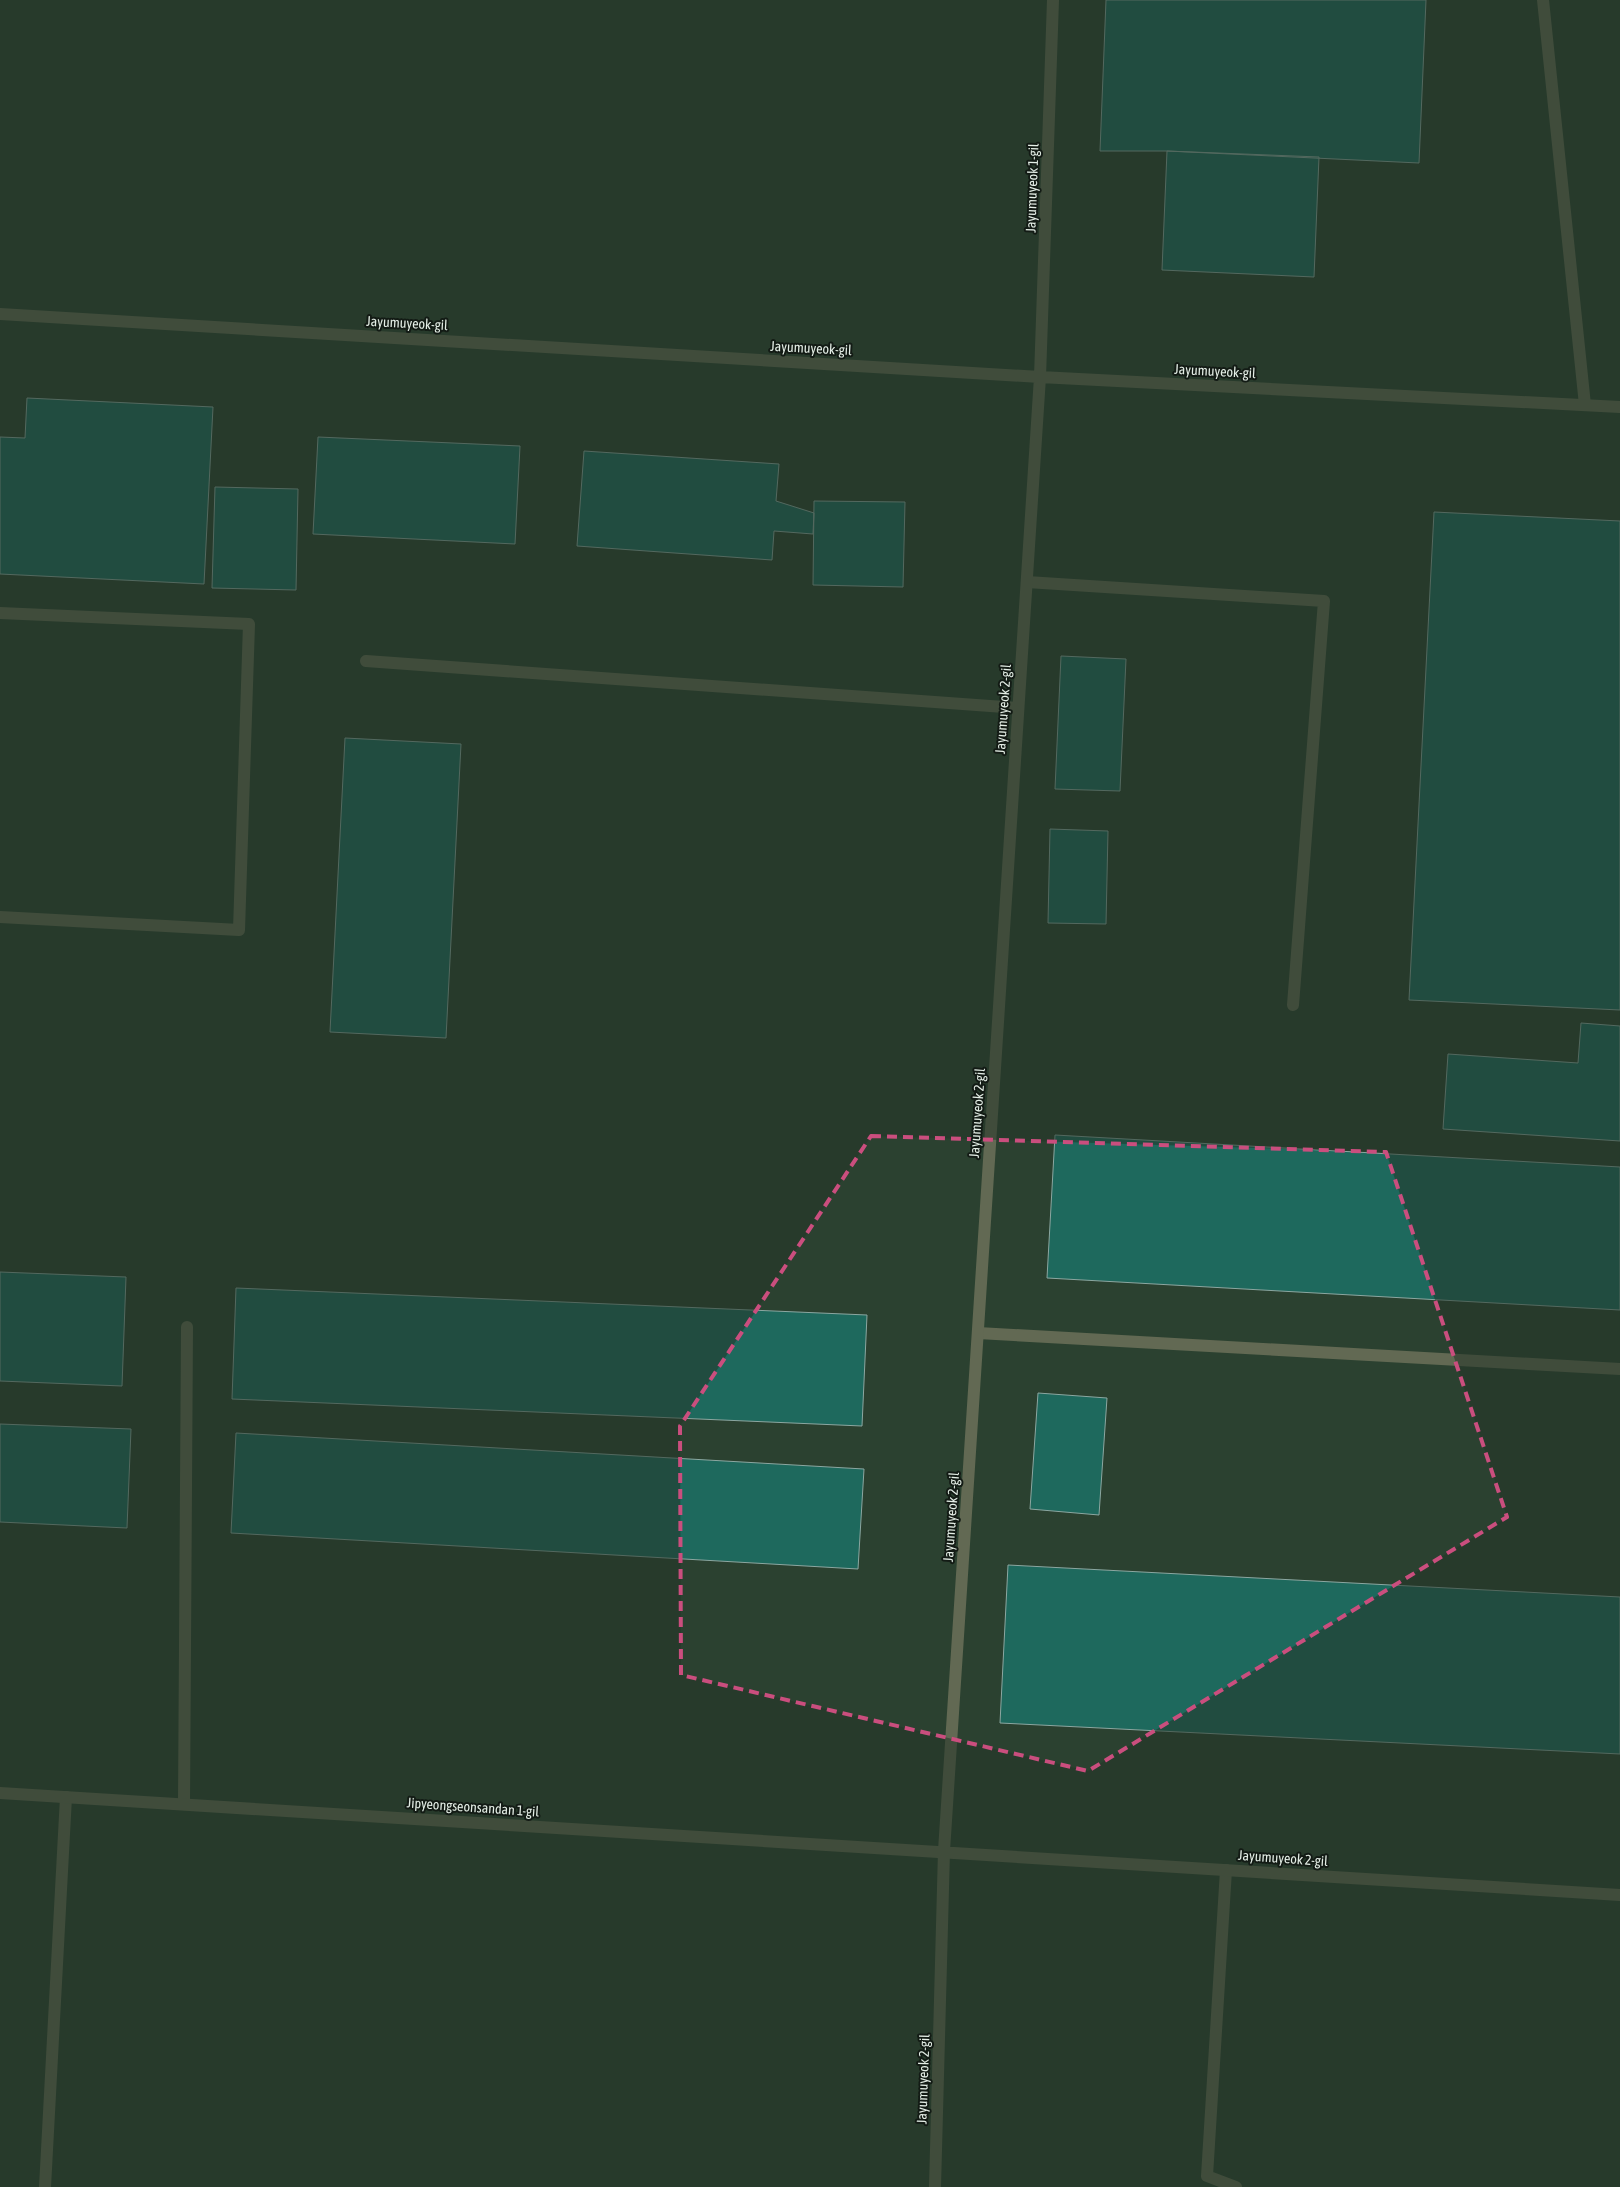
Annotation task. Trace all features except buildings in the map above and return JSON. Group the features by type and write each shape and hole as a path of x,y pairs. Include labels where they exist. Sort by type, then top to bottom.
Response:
{"street":[{"name":"Jayumuyeok 1-gil","path":"1040,377 1053,0"},
{"path":"1543,0 1585,405"},
{"name":"Jayumuyeok-gil","path":"0,314 1040,377 1620,407"},
{"name":"Jayumuyeok 2-gil","path":"935,2187 944,1851 1040,377"},
{"path":"1026,582 1324,601 1293,1005"},
{"path":"0,613 249,624 240,930 0,917"},
{"path":"366,661 1018,708"},
{"path":"184,1804 187,1327"},
{"path":"978,1333 1620,1369"},
{"name":"Jipyeongseonsandan 1-gil","path":"0,1793 944,1851"},
{"path":"45,2187 66,1797"},
{"name":"Jayumuyeok 2-gil","path":"944,1851 1620,1895"},
{"path":"1226,1870 1207,2176 1236,2187"}],"highlighted area":[{"path":"871,1136 1386,1152 1507,1517 1088,1771 681,1675 680,1426"}],"shaded area":[{"path":"0,0 1620,0 1620,2187 0,2187"}]}
